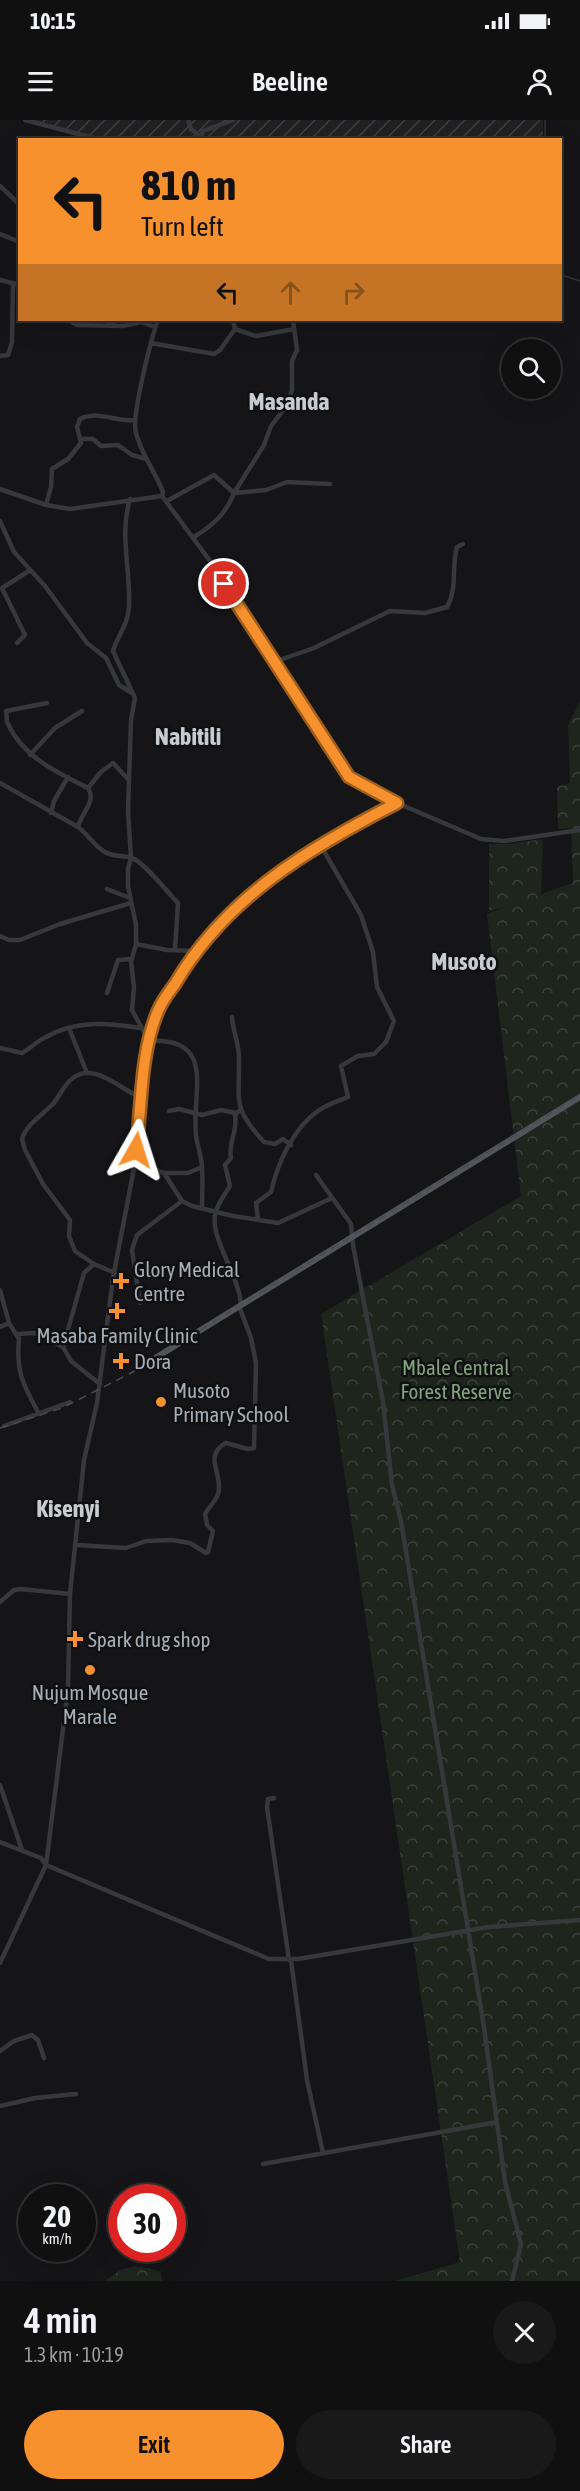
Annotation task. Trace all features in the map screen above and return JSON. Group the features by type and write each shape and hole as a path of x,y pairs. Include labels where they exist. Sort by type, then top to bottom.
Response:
{"main road":[{"path":"152,1360 580,1097"}],"street":[{"path":"25,120 89,138"},
{"path":"188,120 191,129 200,138 209,128 233,120"},
{"path":"0,186 18,203"},
{"path":"0,234 18,241"},
{"path":"0,280 18,285"},
{"path":"0,356 9,355 12,342 13,285"},
{"path":"71,321 77,325 141,322 155,327"},
{"path":"108,325 114,321"},
{"path":"158,321 134,420 135,431 156,474 163,492 162,496 194,537 349,777 397,803 493,842 580,830"},
{"path":"232,321 235,329"},
{"path":"194,537 214,525 229,506 264,445 272,426 287,405 292,390 292,360 297,350 293,321"},
{"path":"151,343 214,354 220,350 235,329"},
{"path":"235,329 256,336 294,329"},
{"path":"46,505 51,487 52,470 68,459 81,443 77,427 83,417 99,415 126,421 134,420"},
{"path":"81,439 93,439 101,446 118,445 132,455 147,459"},
{"path":"167,501 214,475 234,494"},
{"path":"234,494 266,489 287,482 330,484"},
{"path":"0,489 46,505 76,508 162,496"},
{"path":"130,499 124,521 129,608 124,633 113,651 134,695 129,779 131,858 128,876 136,925 136,945 132,959 132,1010 149,1041 177,1044 190,1054 198,1073 196,1135 202,1167 202,1208"},
{"path":"0,521 14,552 45,586 87,643 106,658 119,685 134,695"},
{"path":"274,662 314,648 390,611 425,613 447,607 453,589 454,557 457,547 463,544"},
{"path":"17,643 25,635 2,588 29,571"},
{"path":"47,703 6,711 9,728 30,754 49,768 88,788 92,800 78,827"},
{"path":"30,754 56,728 82,711"},
{"path":"88,788 113,763 129,779"},
{"path":"51,813 54,801 68,777"},
{"path":"0,783 78,827 106,853 131,858 142,863 178,903 175,949"},
{"path":"0,1963 46,1865 69,1689 70,1594 77,1545 84,1460 100,1385 115,1272 135,1162 149,1041 158,1010 196,951 248,894 321,846 397,803"},
{"path":"258,1220 256,1203 271,1192 276,1170 291,1145 315,1113 348,1097 341,1066 358,1056 374,1054 386,1042 394,1021 377,987 373,952 361,915 321,846"},
{"path":"106,889 131,901"},
{"path":"0,936 9,940 20,940 131,901"},
{"path":"136,945 167,950 196,951"},
{"path":"106,993 118,960 132,959"},
{"path":"77,1545 126,1548 146,1541 172,1540 190,1543 208,1552 213,1531 207,1525 205,1514 218,1495 220,1483 213,1461 214,1455 226,1443 248,1449 254,1448 256,1363 251,1338 240,1306 236,1278 217,1234 216,1212 230,1186 225,1165 231,1158 229,1148 234,1138 238,1112 239,1056 233,1034 232,1017"},
{"path":"0,1048 22,1053 48,1035 69,1028 102,1024 140,1028"},
{"path":"69,1028 87,1073"},
{"path":"115,1272 93,1264 72,1247 70,1220 43,1184 25,1150 22,1139 29,1125 55,1102 74,1077 87,1073 105,1078 142,1098"},
{"path":"169,1111 179,1109 196,1114 221,1110 238,1112 264,1142 275,1144 283,1139 291,1145"},
{"path":"135,1162 164,1173 188,1173 202,1167"},
{"path":"164,1173 182,1201 216,1212 272,1223 286,1221 332,1198"},
{"path":"316,1175 354,1229 352,1236 384,1402 392,1485 401,1521 468,1930 507,2197 521,2244 512,2281"},
{"path":"140,1303 132,1250 137,1234 182,1201"},
{"path":"63,1347 84,1273 93,1264"},
{"path":"0,1290 9,1323 18,1334 19,1370 39,1414"},
{"path":"0,1327 9,1323"},
{"path":"18,1334 34,1333 63,1347 71,1361 100,1385"},
{"path":"4,1426 70,1402"},
{"path":"0,1602 21,1589 70,1594"},
{"path":"0,1785 22,1850"},
{"path":"274,1798 268,1799 267,1807 307,2080 323,2153"},
{"path":"0,1842 41,1858 46,1865 256,1955 290,1960 468,1930 580,1920"},
{"path":"0,2050 14,2041 32,2035 38,2040 44,2058"},
{"path":"0,2106 35,2098 76,2094"},
{"path":"263,2164 497,2122"}],"shaded area":[{"path":"26,120 543,120 543,138 85,138"}],"green space":[{"name":"Mbale Central Forest Reserve","path":"580,701 580,2281 395,2281 460,2262 321,1314 521,1196 487,914 505,907 489,911 489,844 509,844 543,839 541,893 535,896 573,883 571,828 558,829 557,787 570,783 568,725"},
{"path":"135,2266 161,2271 162,2281 105,2281 120,2270"}],"waterway":[{"path":"545,120 545,138"},
{"path":"562,275 580,281"}],"railway":[{"path":"0,1428 62,1408 131,1373 580,1095"}],"place":[{"name":"Glory Medical Centre","path":"121,1281"},
{"name":"Masaba Family Clinic","path":"117,1311"},
{"name":"Dora","path":"121,1361"},
{"name":"Musoto Primary School","path":"161,1402"},
{"name":"Spark drug shop","path":"75,1639"},
{"name":"Nujum Mosque Marale","path":"90,1670"}],"district":[{"name":"Masanda","path":"289,401"},
{"name":"Nabitili","path":"188,736"},
{"name":"Musoto","path":"464,961"},
{"name":"Kisenyi","path":"68,1508"}],"route":[{"path":"136,1150 149,1041 158,1010 196,951 230,912 263,882 364,820 397,803 349,777 224,584"}]}
